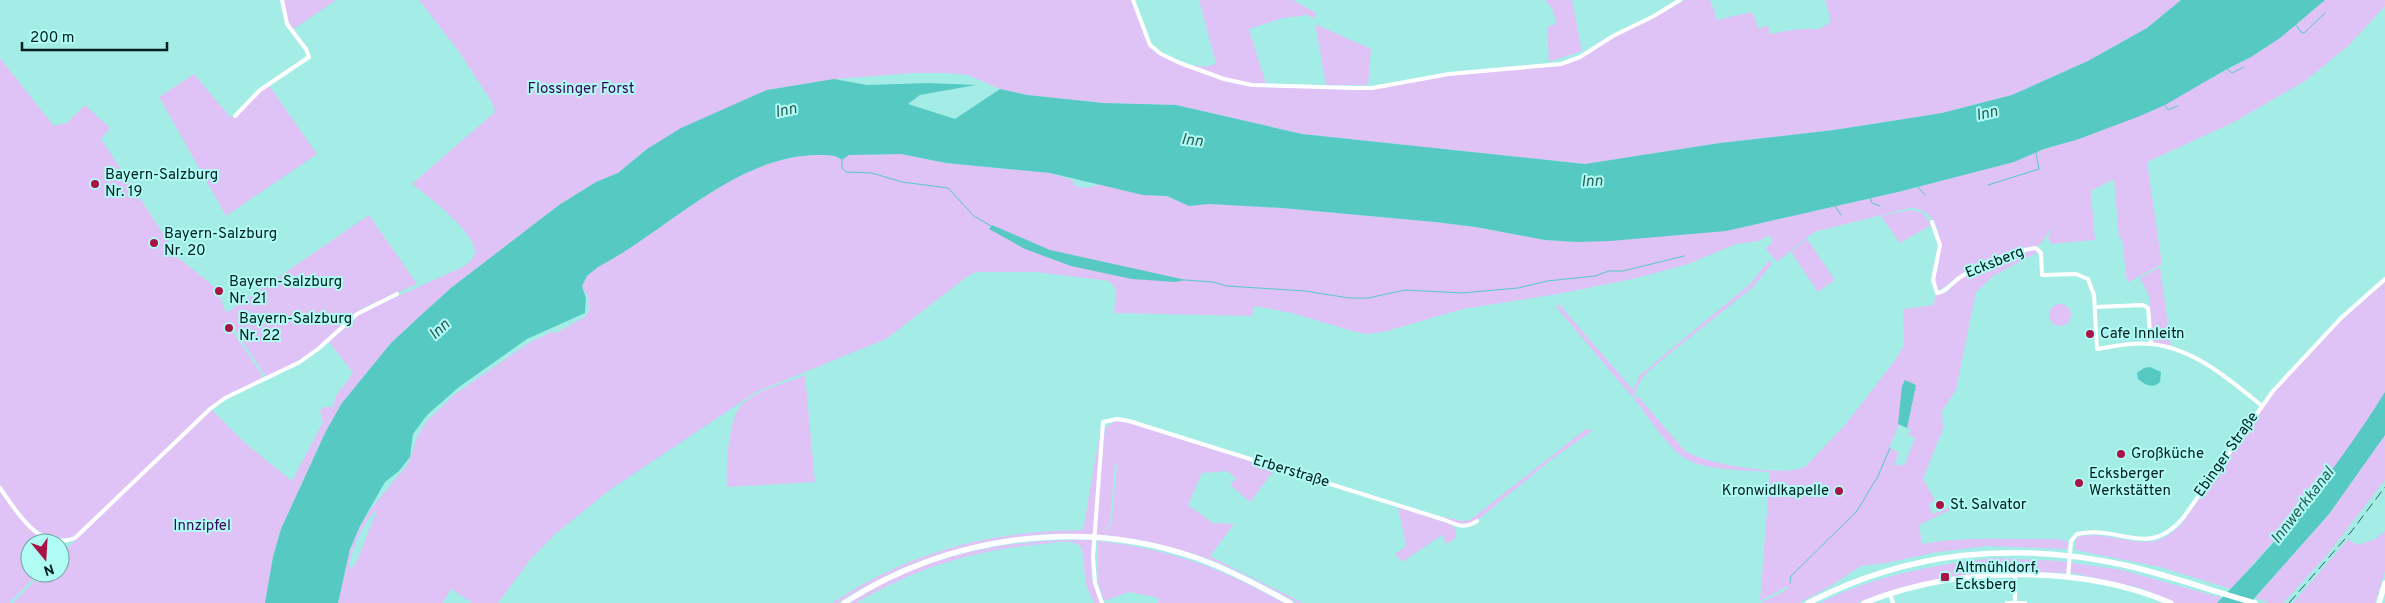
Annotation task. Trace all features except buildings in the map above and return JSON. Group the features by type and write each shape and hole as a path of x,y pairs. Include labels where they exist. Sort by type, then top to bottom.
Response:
{"main road":[{"path":"844,603 892,576 955,552 1015,540 1069,536 1128,541 1181,553 1229,571 1290,603"},
{"path":"1808,603 1870,576 1911,564 1966,554 1998,552 2057,555 2106,562 2157,573 2255,603"},
{"path":"1864,603 1890,594 1940,582 2015,575 2068,577 2130,588 2171,603"},
{"path":"2382,596 2385,584"}],"street":[{"path":"235,116 260,90 309,57 306,49 287,24 282,0"},
{"path":"1134,0 1150,45 1161,54 1180,63 1252,85 1355,88 1380,86 1449,74 1524,69 1562,64 1580,57 1613,36 1654,16 1680,0"},
{"name":"Ecksberg","path":"1932,222 1940,245 1933,280 1937,293 1942,292 1956,280 1974,270 2000,259 2036,248 2041,253 2042,275 2076,274 2085,277 2093,288 2097,349 2122,344 2151,344"},
{"name":"Ebinger Straße","path":"2068,577 2073,537 2080,533 2112,534 2143,539 2157,538 2167,534 2183,518 2261,404 2341,318 2385,280"},
{"path":"0,488 26,523 37,534 57,540 75,538 210,409 225,398 300,362 318,349 357,314 397,294"},
{"path":"2095,306 2143,305 2148,308 2151,344 2166,347 2211,366 2261,404"},
{"name":"Erberstraße","path":"1102,603 1095,583 1093,557 1103,422 1116,419 1129,421 1445,520 1459,527 1469,526 1477,521"},
{"path":"2015,575 2015,603"},
{"path":"1890,594 1894,603"},
{"path":"2007,603 2025,603"}],"green space":[{"path":"283,0 336,0 292,30 287,23"},
{"path":"419,0 1132,0 1145,38 1154,52 1194,68 1195,65 1204,67 1216,64 1199,0 1293,0 1316,13 1313,19 1308,15 1283,18 1249,29 1267,87 1361,90 1440,76 1524,69 1569,61 1584,54 1602,40 1669,7 1668,10 1685,0 1710,0 1717,20 1752,12 1759,29 1768,25 1770,34 1799,29 1819,29 1828,24 1831,20 1825,0 2181,0 2147,28 2088,61 2012,95 1942,113 1834,130 1720,143 1585,164 1302,134 1176,105 1103,103 1027,95 1000,89 968,75 946,73 914,73 834,79 767,90 647,149 618,173 596,182 559,205 451,288 391,343 342,403 326,431 281,529 273,557 265,603 13,603 32,583 70,583 70,545 211,409 245,443 292,481 323,422 320,411 323,407 332,407 334,405 335,397 353,373 329,342 360,313 463,267 472,259 475,252 468,235 450,215 412,184 495,112 492,102 457,49"},
{"path":"1545,0 1572,0 1582,51 1549,62 1547,27 1556,24 1556,22 1552,8"},
{"path":"2325,0 2385,0 2385,6 2348,46 2305,81 2234,122 2147,162 2162,264 2127,283 2122,238 2119,238 2114,179 2091,191 2095,240 2051,244 2048,238 2050,229 2043,241 2036,247 2000,257 1963,273 1939,291 1936,285 1940,240 1938,230 1933,220 1926,213 1910,208 1814,232 1777,262 1765,248 1772,244 1770,235 1759,241 1736,244 1688,264 1637,278 1558,294 1463,309 1383,332 1367,334 1292,313 1254,306 1252,316 1114,313 1116,289 1109,281 1035,272 976,272 968,276 886,339 756,392 611,489 554,535 530,560 498,603 472,603 451,589 443,603 338,603 350,549 360,526 370,510 408,464 418,435 427,421 454,395 527,344 551,332 556,333 585,317 590,310 589,299 582,286 587,276 598,267 624,252 730,181 758,168 787,159 817,155 833,156 842,159 848,155 901,154 946,163 1050,173 1072,180 1075,186 1087,188 1098,184 1143,195 1167,196 1189,206 1209,204 1282,208 1435,222 1476,227 1545,240 1577,242 1726,231 1898,192 2014,162 2044,149 2079,139 2151,111 2251,57 2280,38","holes":["377,510 356,563 350,569 354,546 358,537 367,521"]},
{"path":"1315,24 1371,49 1368,85 1326,85"},
{"path":"0,58 54,126 67,123 85,105 109,127 109,130 101,139 168,241 164,246 217,289 226,313 369,215 417,284 363,308 316,349 298,361 266,377 233,327 232,330 262,375 261,379 228,395 209,407 77,536 70,537 70,533 40,532 23,516 0,485"},
{"path":"194,74 231,118 268,84 317,154 226,216 159,97"},
{"path":"1910,210 1923,213 1931,225 1900,243 1881,216"},
{"path":"1807,239 1835,280 1818,292 1791,252"},
{"path":"2035,249 2038,252 1993,276 1976,292 1956,390 1942,411 1943,429 1923,479 1935,500 1929,504 1932,514 1949,508 1950,510 1919,525 1922,544 1972,539 2056,539 2067,541 2067,549 1987,546 1932,553 1886,563 1861,566 1829,587 1799,603 1761,603 1789,588 1788,586 1760,601 1770,472 1713,467 1691,462 1663,438 1635,400 1637,395 1685,451 1695,456 1724,464 1774,471 1805,467 1845,425 1893,363 1904,345 1903,309 1933,305 1936,295 1946,293 1954,284 1975,270 1999,260","holes":["1916,385 1907,428 1911,429 1908,435 1915,438 1904,466 1897,464 1893,468 1899,452 1889,448"]},
{"path":"1769,260 1772,264 1753,287 1648,371 1639,383 1633,398 1556,307 1559,304 1633,390 1640,375 1750,284"},
{"path":"2160,267 2171,347 2153,343 2149,296 2140,278"},
{"path":"2385,282 2385,392 2349,450 2322,486 2231,589 2160,567 2075,550 2075,539 2083,536 2092,535 2150,542 2165,537 2181,525 2273,393 2342,320"},
{"path":"2060,304 2068,307 2071,315 2068,323 2060,326 2052,323 2049,315 2052,307"},
{"path":"805,375 815,482 727,487 731,432 737,411 742,404 756,394"},
{"path":"1102,421 1101,468 1105,428 1115,421 1130,423 1275,469 1250,502 1230,485 1236,478 1227,471 1202,473 1188,505 1213,523 1234,524 1210,556 1303,603 1297,603 1226,566 1168,546 1120,537 1071,534 1022,536 974,545 927,559 882,578 838,603 832,603 891,570 921,557 952,547 1015,535 1048,531 1083,530","holes":["1115,464 1117,465 1112,520 1105,530 1110,522"]},
{"path":"1586,429 1592,431 1552,459 1474,523 1463,525 1429,514 1463,521 1470,520"},
{"path":"2385,435 2385,480 2327,555 2283,603 2270,603 2255,598 2329,514"},
{"path":"0,491 18,516 36,533 20,533 20,583 29,583 9,603 0,603"},
{"path":"1398,507 1452,525 1456,531 1456,538 1446,544 1442,535 1402,562 1395,554 1406,546"},
{"path":"2385,531 2385,571 2375,603 2293,603 2348,539 2357,545 2376,539"},
{"path":"1067,540 1092,540 1091,576 1100,603 1094,603 1086,585 1082,548 1074,543 1065,542 995,550 947,562 901,580 856,603 850,603 900,575 954,556 1010,545"},
{"path":"1098,541 1149,549 1194,562 1238,580 1284,603 1158,603 1159,598 1129,592 1104,601 1098,582"},
{"path":"1994,558 2059,561 2122,570 2222,598 2217,603 2176,603 2141,588 2073,573 2021,572 1930,581 1886,592 1857,603 1820,603 1841,593 1883,578 1949,564"}],"water":[{"name":"Inn","path":"2181,0 2325,0 2280,38 2251,57 2165,105 2140,116 2079,139 2044,149 2014,162 1898,192 1726,231 1610,241 1577,242 1545,240 1476,227 1435,222 1282,208 1209,204 1189,206 1167,196 1143,195 1050,173 946,163 901,154 849,155 842,160 827,155 817,155 787,159 758,168 730,181 624,252 598,267 587,276 582,286 586,298 585,313 527,339 459,387 427,415 413,434 410,457 399,471 385,482 360,526 350,549 338,603 265,603 273,557 281,529 326,431 342,403 391,343 451,288 559,205 596,182 618,173 647,149 681,128 767,90 834,79 867,85 928,83 976,85 920,95 908,104 955,119 1000,89 1027,95 1103,103 1176,105 1302,134 1585,164 1720,143 1834,130 1942,113 2012,95 2088,61 2147,28"},
{"path":"992,225 1050,250 1186,280 1175,282 1132,279 1071,266 1025,249 989,229"},
{"path":"2150,367 2161,372 2160,382 2152,386 2138,379 2137,373 2144,368"},
{"path":"1905,380 1916,385 1907,428 1898,424 1902,386"},
{"path":"2385,392 2385,435 2329,514 2250,603 2217,603 2286,528 2307,502 2348,448"}],"waterway":[{"path":"2296,25 2304,33 2325,13"},
{"path":"2227,69 2232,73 2244,67"},
{"path":"2165,105 2168,110 2178,106"},
{"path":"1988,185 2039,169 2036,153"},
{"path":"842,160 842,168 846,172 872,173 902,182 948,188 974,216 991,226"},
{"path":"1918,187 1925,195"},
{"path":"1870,198 1872,203 1880,206"},
{"path":"1835,206 1841,215"},
{"path":"1185,280 1213,282 1227,286 1305,291 1349,298 1368,298 1405,290 1462,293 1518,288 1547,281 1595,276 1609,271 1623,271 1684,256"},
{"path":"1790,583 1791,576 1857,511 1878,476 1890,448"}],"railway":[{"path":"2289,603 2351,532 2385,487"}],"place":[{"name":"Bayern-Salzburg Nr. 19","path":"95,184"},
{"name":"Bayern-Salzburg Nr. 20","path":"154,243"},
{"name":"Bayern-Salzburg Nr. 21","path":"219,291"},
{"name":"Bayern-Salzburg Nr. 22","path":"229,328"},
{"name":"Cafe Innleitn","path":"2090,334"},
{"name":"Großküche","path":"2121,454"},
{"name":"Ecksberger Werkstätten","path":"2079,483"},
{"name":"Kronwidlkapelle","path":"1839,491"},
{"name":"St. Salvator","path":"1940,505"},
{"name":"Altmühldorf, Ecksberg","path":"1945,577"}],"park label":[{"name":"Flossinger Forst","path":"581,89"},
{"name":"Innzipfel","path":"202,526"}],"water label":[{"name":"Innwerkkanal","path":"2303,506"}]}
